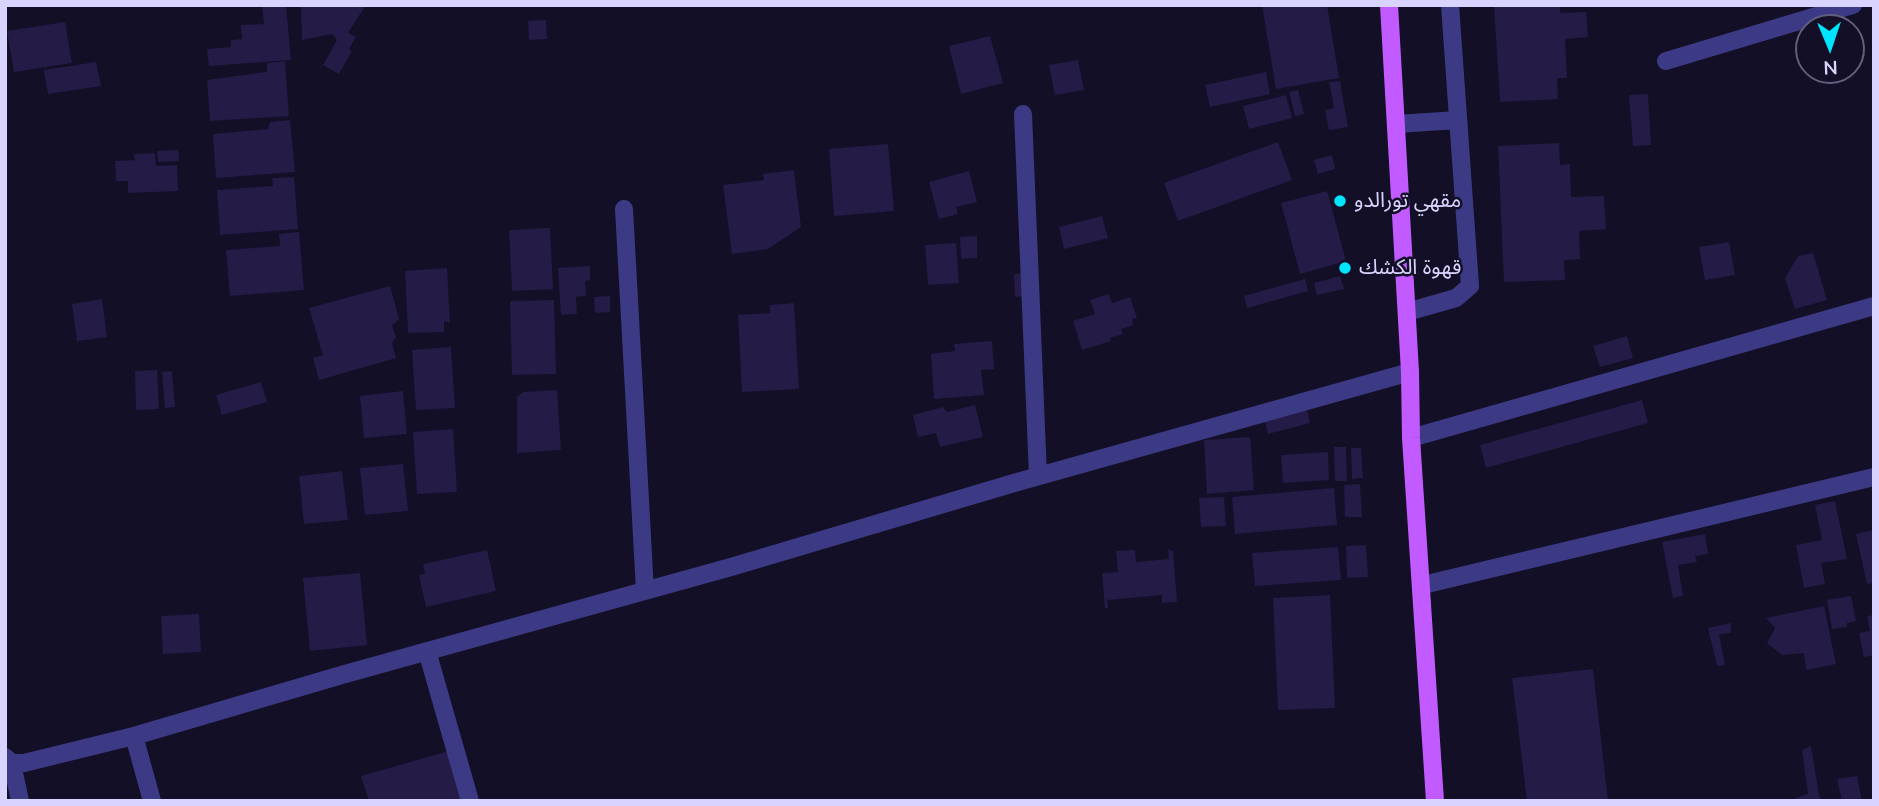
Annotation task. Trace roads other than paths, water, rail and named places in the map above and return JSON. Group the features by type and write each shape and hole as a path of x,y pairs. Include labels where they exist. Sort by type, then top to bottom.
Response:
{"main road":[{"path":"1389,5 1407,312 1411,438 1423,584 1435,801"}],"street":[{"path":"1407,312 1456,298 1470,286 1450,5"},
{"path":"1666,61 1853,5"},
{"path":"1023,114 1038,476"},
{"path":"1396,124 1458,120"},
{"path":"624,209 645,591"},
{"path":"1411,438 1874,306"},
{"path":"20,801 7,761 24,763 134,736 1410,372"},
{"path":"1423,584 1874,477"},
{"path":"427,651 470,801"},
{"path":"134,736 152,801"}],"place":[{"name":"مقهي تورالدو","path":"1340,201"},
{"name":"قهوة الكشك","path":"1345,268"}]}
